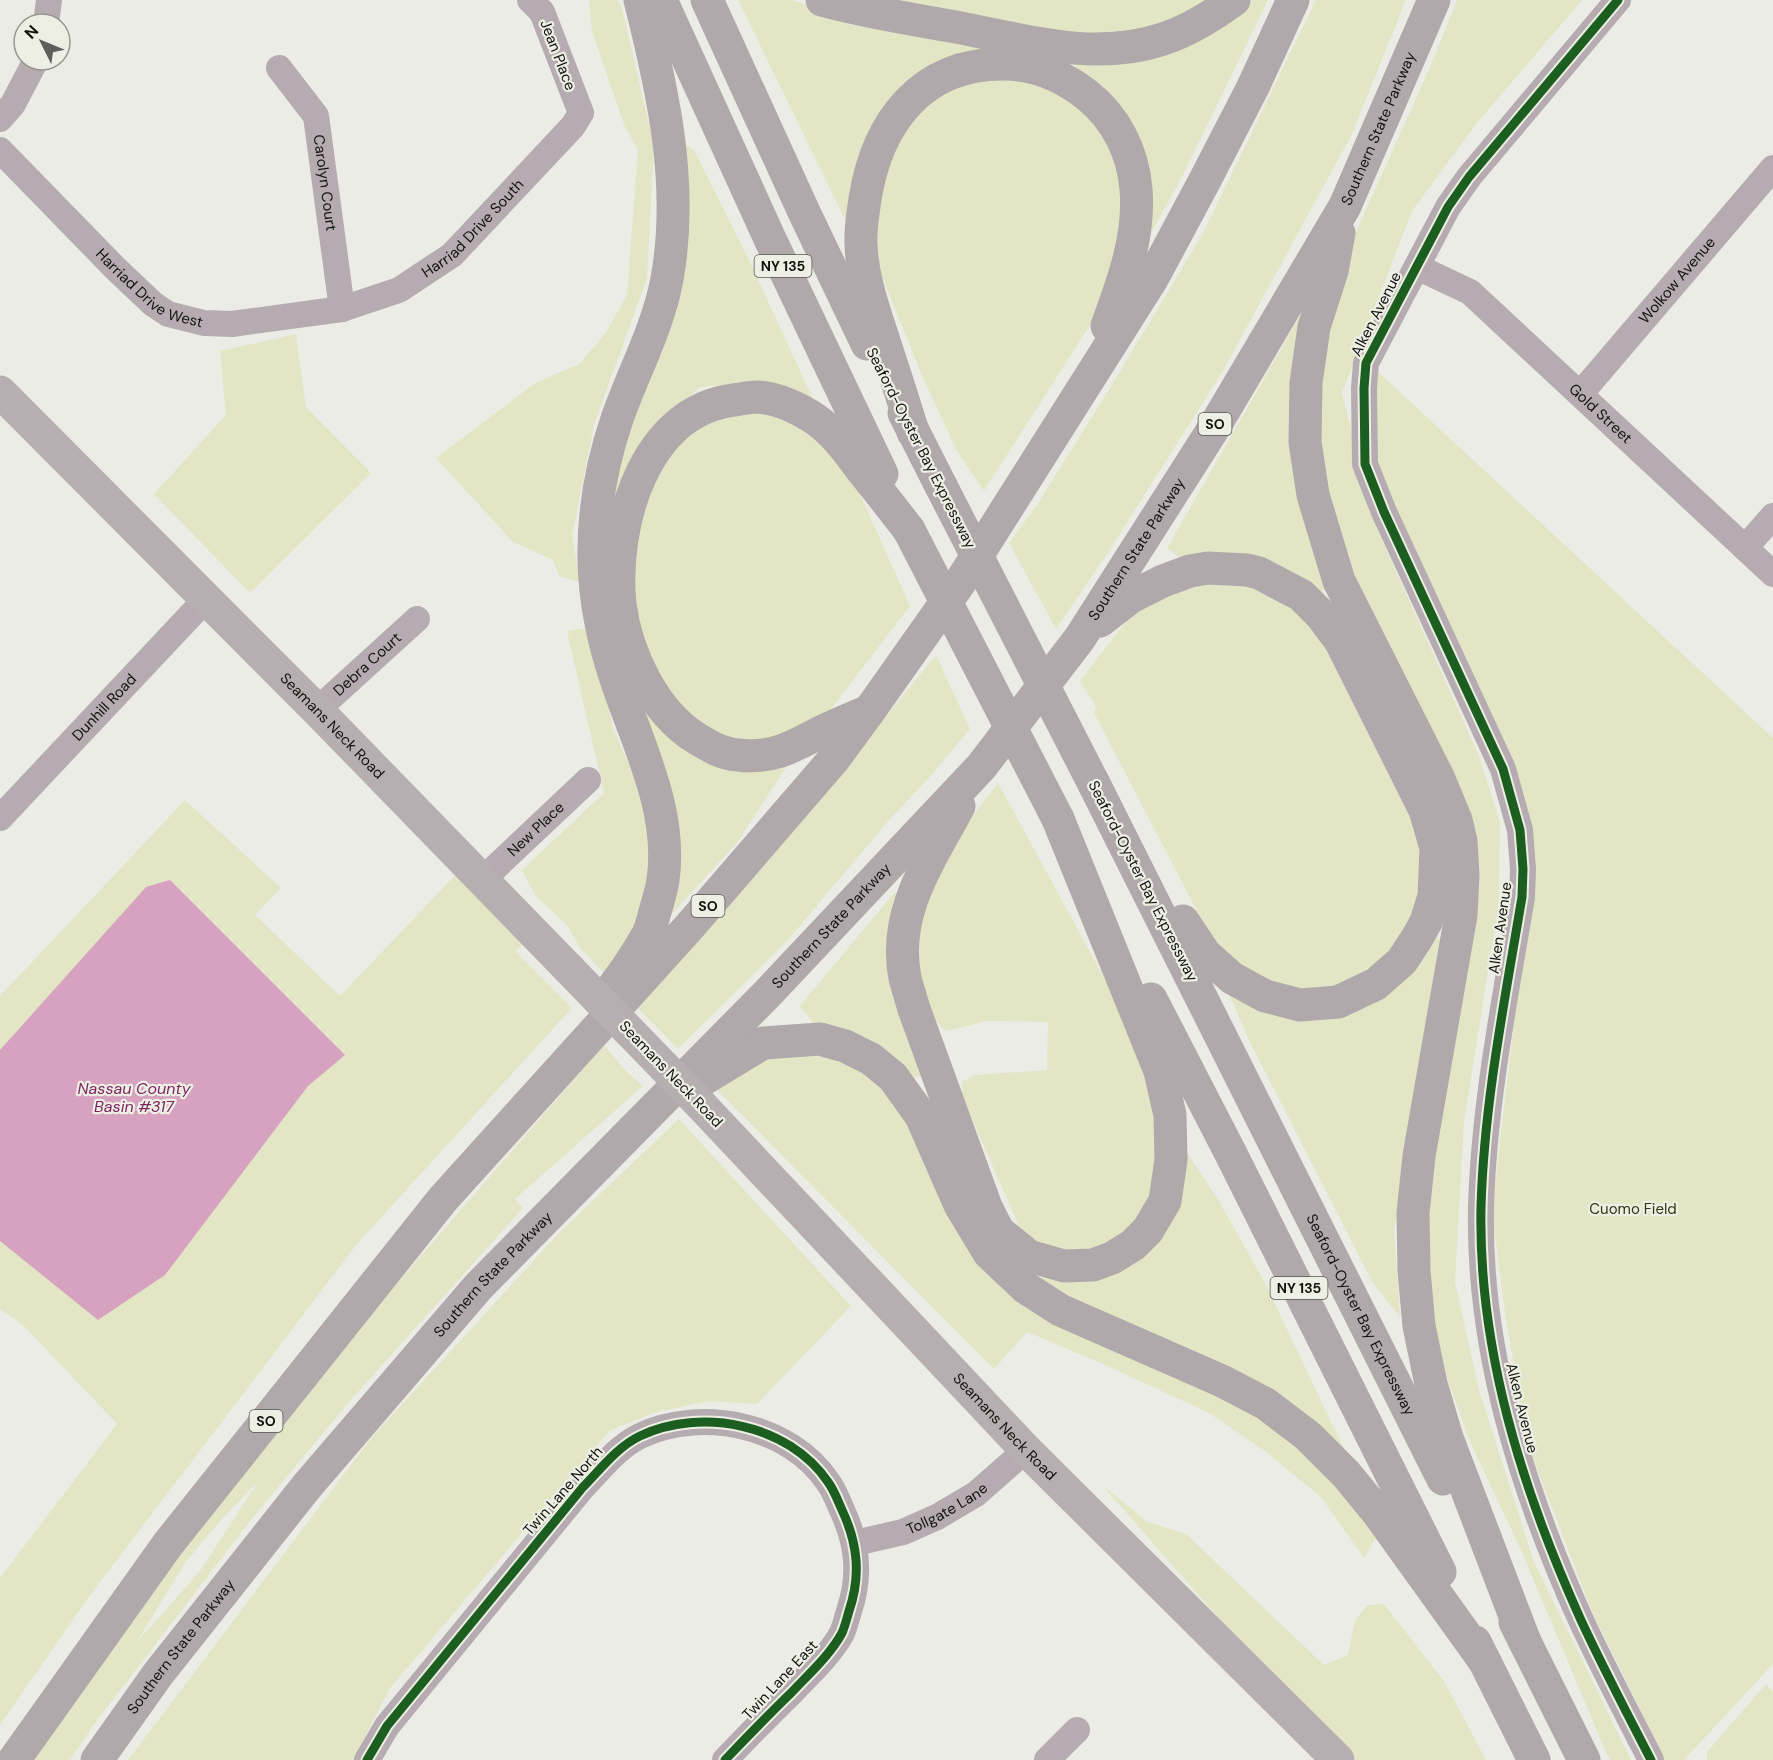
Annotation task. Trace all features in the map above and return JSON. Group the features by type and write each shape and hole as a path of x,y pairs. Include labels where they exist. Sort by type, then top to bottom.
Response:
{"highway":[{"path":"536,1095 649,933 663,881 665,841 657,794 616,679 600,619 594,563 595,511 602,468 617,419 653,327 667,281 673,234 673,180 668,126 657,68 640,0"},
{"name":"NY 135","path":"661,0 765,229 909,530 1230,1152 1534,1760"},
{"name":"Seaford-Oyster Bay Expressway","path":"707,0 832,272 1094,784 1584,1760"},
{"path":"822,0 1021,40 1099,50 1162,40 1202,22 1234,0"},
{"name":"SO","path":"14,1760 168,1544 443,1198 761,845 834,759 870,710 961,581 1152,279 1253,87 1293,0"},
{"name":"Southern State Parkway","path":"97,1760 158,1674 307,1486 478,1287 768,993 981,767 1080,638 1209,434 1345,206 1434,0"},
{"path":"914,432 869,296 861,244 862,218 872,164 889,126 909,101 924,88 949,74 968,68 1010,64 1045,71 1064,79 1099,106 1115,125 1127,148 1136,190 1135,222 1129,261 1083,390"},
{"path":"1345,206 1332,271 1314,327 1306,383 1305,442 1317,514 1339,580 1439,779 1456,820 1461,841 1463,875 1461,915 1419,1156 1413,1213 1414,1271 1422,1338 1431,1384 1447,1438 1525,1642"},
{"path":"870,710 782,752 752,756 735,755 715,749 681,729 649,690 629,643 620,605 620,547 628,506 649,457 664,438 685,418 721,401 757,397 790,405 816,419 831,432 909,530"},
{"path":"1080,638 1131,597 1163,580 1190,571 1208,568 1247,570 1259,573 1301,595 1321,615 1341,642 1425,810 1436,848 1434,896 1426,922 1402,961 1376,984 1338,1002 1300,1005 1264,996 1232,978 1204,954 1094,784"},
{"path":"981,767 912,895 905,922 903,953 905,977 914,1009 982,1196 998,1231 1029,1256 1064,1266 1093,1265 1112,1258 1133,1245 1148,1230 1165,1201 1171,1160 1170,1115 1160,1071 1058,819"},
{"path":"647,1115 763,1043 820,1039 845,1046 871,1059 893,1077 921,1116 960,1205 989,1253 1026,1288 1060,1310 1222,1381 1266,1404 1308,1436 1346,1474 1378,1513 1485,1662"}],"main road":[{"name":"Seamans Neck Road","path":"0,392 207,598 702,1106 1026,1450 1338,1760"}],"street":[{"name":"Jean Place","path":"530,0 542,12 581,113"},
{"name":"Alken Avenue","path":"1618,0 1469,177 1448,207 1366,363 1365,464 1384,512 1503,769 1520,831 1523,869 1522,897 1485,1141 1481,1208 1488,1324 1498,1382 1515,1448 1557,1566 1582,1624 1651,1760"},
{"name":"Carolyn Court","path":"279,69 316,116 342,309"},
{"path":"0,119 13,104 30,72"},
{"name":"Harriad Drive South","path":"342,309 399,290 452,255 573,126 581,113"},
{"name":"Harriad Drive West","path":"0,150 116,269 153,304 168,314 204,323 232,324 342,309"},
{"name":"Wolkow Avenue","path":"1581,393 1773,168"},
{"name":"Gold Street","path":"1417,267 1470,292 1773,574"},
{"path":"1745,548 1773,516"},
{"name":"Dunhill Road","path":"0,818 207,598"},
{"name":"Debra Court","path":"317,710 417,619"},
{"name":"New Place","path":"482,880 588,780"},
{"name":"Twin Lane North","path":"367,1760 387,1726 583,1488 612,1456 639,1437 674,1425 706,1422 756,1429 775,1437 804,1455 828,1482 855,1543"},
{"name":"Tollgate Lane","path":"855,1543 903,1532 937,1517 976,1494 1026,1450"},
{"name":"Twin Lane East","path":"725,1760 822,1661 842,1632 852,1604 857,1578 855,1543"},
{"path":"1047,1760 1077,1730"}],"green space":[{"path":"589,0 618,0 622,8 654,146 647,278 594,425 572,536 580,582 559,576 553,560 513,542 436,458 535,383 579,364 605,334 627,295 638,150 625,127 592,31"},
{"path":"738,0 792,0 825,10 988,46 899,98 854,220 844,217"},
{"path":"874,0 1220,0 1167,31 1077,42"},
{"path":"1253,0 1268,0 1182,177 1143,248 1110,102 1070,60 1232,16"},
{"path":"1316,0 1406,0 1351,136 1224,369 1111,548 1056,629 1009,543 1037,505 1202,235"},
{"path":"1457,0 1582,0 1477,123 1412,211 1342,393 1377,529 1479,756 1500,823 1499,903 1464,1122 1455,1282 1479,1390 1534,1562 1631,1760 1610,1760 1605,1750 1521,1550 1472,1446 1433,1341 1427,1195 1479,873 1343,558 1316,469 1317,351 1343,261 1434,58"},
{"path":"1014,71 1077,96 1120,147 1120,257 1097,314 984,491 957,451 923,378 879,269 875,203 893,135 943,86"},
{"path":"686,145 694,150 748,258 819,412 761,382 701,387 654,425 612,501 681,150"},
{"path":"1301,314 1331,582 1319,596 1180,558 1167,548"},
{"path":"296,334 306,407 371,473 250,593 154,494 226,415 220,351"},
{"name":"Cuomo Field","path":"1375,369 1773,738 1773,1664 1684,1760 1665,1760 1593,1614 1527,1443 1505,1313 1492,1210 1532,871 1372,462"},
{"path":"761,407 816,428 854,481 910,606 821,722 753,745 687,723 643,659 627,581 636,503 668,443 709,414"},
{"path":"1238,578 1293,599 1323,630 1416,812 1427,869 1414,921 1379,965 1335,987 1286,989 1204,946 1197,911 1094,713 1096,707 1080,681 1132,614 1182,582"},
{"path":"586,628 603,680 613,729 647,805 652,846 648,905 616,961 604,973 580,948 568,926 535,895 522,870 604,793 567,631"},
{"path":"936,655 970,729 788,940 678,1049 638,1008 795,828"},
{"path":"642,697 787,766 736,844 669,917"},
{"path":"998,783 1120,1007 1149,1085 1161,1160 1149,1209 1120,1242 1078,1256 1039,1247 1022,1233 962,1096 962,1082 975,1075 1047,1070 1048,1022 988,1021 946,1031 927,1012 912,924 932,869"},
{"path":"185,800 281,888 255,915 340,996 461,869 528,937 516,952 572,1008 357,1244 88,1598 0,1725 0,1578 117,1424 24,1326 0,1309 0,996"},
{"path":"894,893 903,897 928,1075 909,1077 814,1024 800,1006"},
{"path":"1433,937 1445,940 1394,1230 1400,1317 1374,1285 1250,1042 1225,985 1323,1020"},
{"path":"604,1045 624,1069 643,1086 515,1199 523,1208 349,1402 254,1516 95,1723 70,1760 31,1760 109,1648 315,1378","holes":["259,1480 200,1571 136,1643 185,1563"]},
{"path":"818,1048 870,1068 905,1114 925,1167 962,1233 1231,1393 1334,1473 1377,1536 1364,1558 1321,1497 1265,1451 1209,1413 1027,1332 994,1369 714,1087 765,1051"},
{"path":"679,1119 851,1306 757,1404 709,1401 656,1412 609,1431 390,1688 353,1760 128,1760 373,1436 559,1233"},
{"path":"1178,1139 1219,1201 1265,1283 1352,1466 1038,1284 1046,1272 1138,1253"},
{"path":"1102,1485 1148,1522 1186,1534 1324,1665 1348,1655 1355,1620 1368,1605 1384,1604 1444,1681 1486,1760 1357,1760 1281,1689"},
{"path":"1766,1684 1773,1692 1773,1760 1707,1760 1707,1752"}],"water":[{"name":"Nassau County Basin #317","path":"170,880 345,1055 308,1086 165,1275 98,1320 0,1241 0,1050 146,887"}],"cycle path":[{"path":"1618,0 1469,177 1448,207 1366,363 1365,464 1384,512 1503,769 1520,830 1523,869 1522,897 1496,1051 1483,1168 1482,1260 1487,1313 1508,1418 1522,1469 1540,1519 1580,1618 1651,1760"},
{"path":"367,1760 387,1726 583,1487 609,1459 640,1436 664,1427 690,1423 742,1426 767,1434 791,1446 811,1462 828,1482 836,1496 852,1535 856,1560 853,1598 844,1628 837,1641 812,1671 725,1760"}]}
